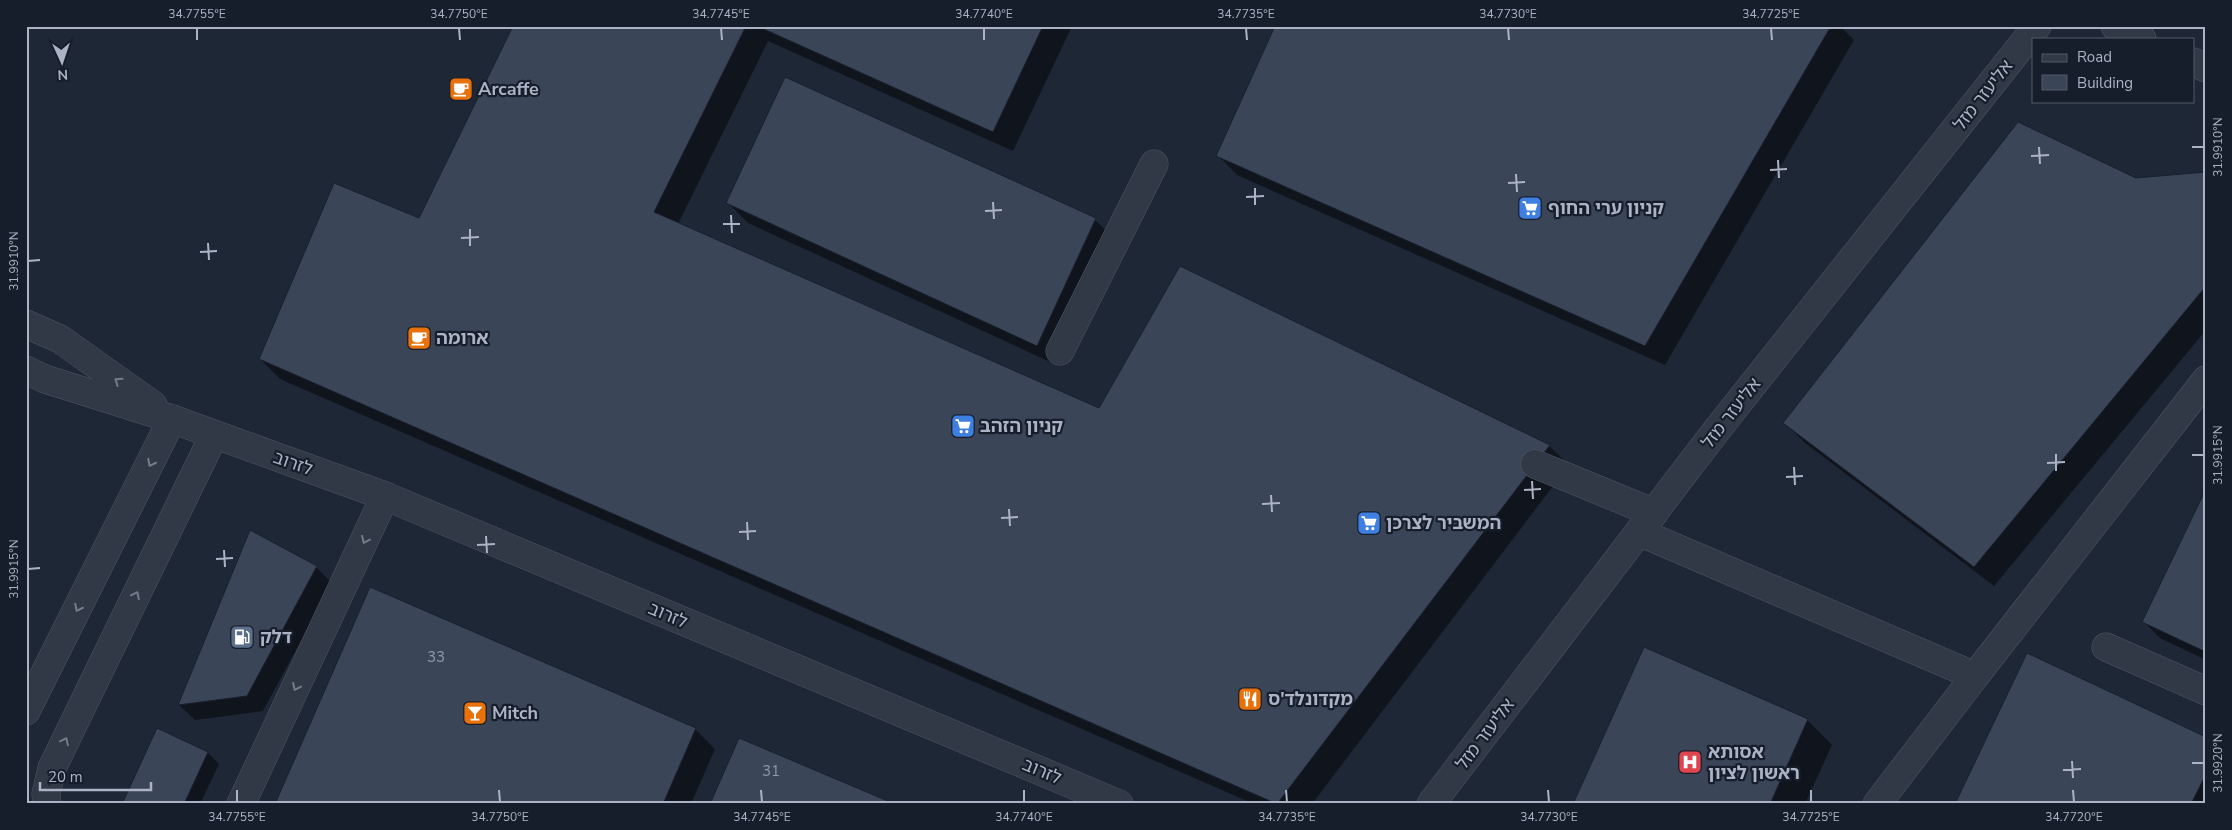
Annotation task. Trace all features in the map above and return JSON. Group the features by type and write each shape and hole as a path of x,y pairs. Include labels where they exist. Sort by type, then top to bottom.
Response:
{"street":[{"name":"אליעזר מזל","path":"1431,804 1646,522 2037,26"},
{"path":"2115,26 2140,38"},
{"path":"2194,62 2206,68"},
{"path":"1060,351 1154,164"},
{"path":"26,324 60,339 172,419"},
{"path":"26,370 45,380 172,419"},
{"path":"1876,804 2206,380"},
{"path":"26,711 172,419"},
{"name":"לזרוב","path":"172,419 385,496 1119,804"},
{"path":"47,804 46,794 52,768 214,435"},
{"path":"1534,464 1646,522 1975,676"},
{"path":"241,804 385,496"},
{"path":"2106,647 2206,691"}],"building":[{"name":"קניון הזהב","path":"513,26 746,26 654,212 1099,408 1180,266 1550,445 1277,804 259,359 334,183 419,218"},
{"path":"757,26 1043,26 993,132"},
{"name":"קניון ערי החוף","path":"1275,26 1831,26 1645,346 1216,156"},
{"path":"785,77 1096,218 1037,346 726,203"},
{"path":"2018,122 2136,178 2206,172 2206,286 1974,567 1783,423"},
{"path":"2206,489 2206,652 2142,622"},
{"path":"250,530 317,566 247,696 178,705"},
{"path":"370,587 696,728 663,804 275,804"},
{"name":"אסותא ראשון לציון","path":"1644,647 1808,719 1770,804 1573,804"},
{"path":"2027,653 2206,737 2206,774 2191,804 1955,804"},
{"path":"157,728 208,752 184,804 122,804"},
{"path":"739,738 895,804 710,804"}],"place":[{"name":"Arcaffe","path":"461,89"},
{"name":"קניון ערי החוף","path":"1530,208"},
{"name":"ארומה","path":"419,338"},
{"name":"קניון הזהב","path":"963,426"},
{"name":"המשביר לצרכן","path":"1369,523"},
{"name":"דלק","path":"242,637"},
{"name":"מקדונלד'ס","path":"1250,699"},
{"name":"Mitch","path":"475,713"},
{"name":"אסותא ראשון לציון","path":"1690,762"}]}
